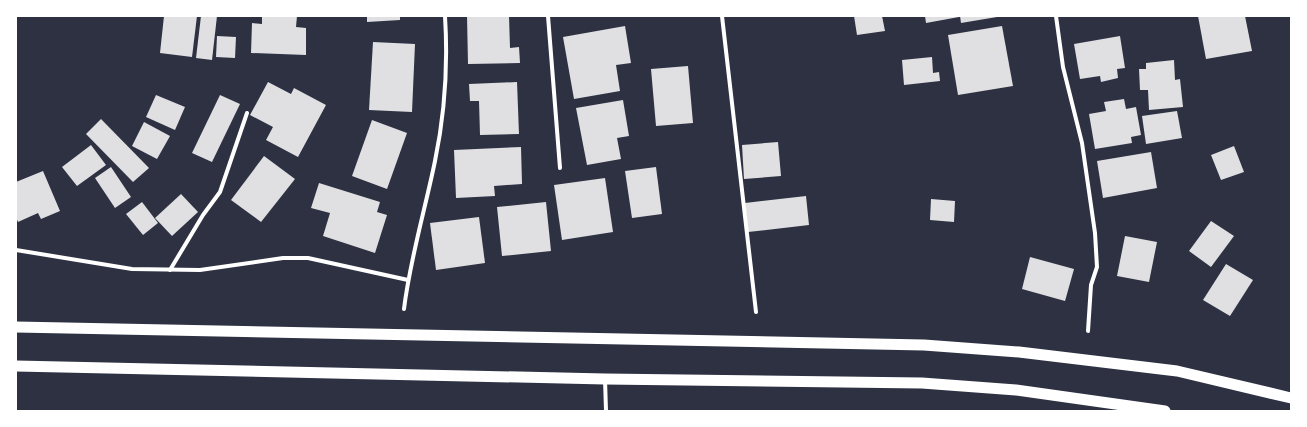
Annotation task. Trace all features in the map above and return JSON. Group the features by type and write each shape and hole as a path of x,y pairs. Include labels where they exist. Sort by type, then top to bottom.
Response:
{"highway":[{"path":"16,327 924,345 1019,352 1177,371 1291,398"},
{"path":"16,366 605,379 922,383 1016,390 1165,411"}],"street":[{"path":"404,309 408,280 435,160 442,114 448,53 444,16"},
{"path":"548,16 560,168"},
{"path":"722,16 756,312"},
{"path":"1056,16 1063,67 1082,143 1095,233 1097,267 1091,285 1088,331"},
{"path":"170,270 203,215 220,192 246,113"},
{"path":"16,250 132,269 200,270 284,258 308,258 408,280"},
{"path":"605,379 606,411"}],"building":[{"path":"164,16 197,16 192,57 160,53"},
{"path":"201,16 217,16 212,60 196,58"},
{"path":"262,16 297,16 296,27 306,28 306,55 251,53 252,23 262,24"},
{"path":"367,16 400,16 400,20 367,22"},
{"path":"467,16 509,16 510,48 519,47 520,63 468,64"},
{"path":"854,16 882,16 885,31 857,35"},
{"path":"925,16 958,16 959,17 926,23"},
{"path":"960,16 997,16 997,17 961,23"},
{"path":"1198,16 1245,16 1252,51 1206,59"},
{"path":"625,26 631,63 616,65 620,91 574,99 563,37"},
{"path":"1002,26 1013,86 958,95 948,35"},
{"path":"217,36 236,37 235,58 216,57"},
{"path":"1120,36 1125,68 1117,69 1118,78 1101,82 1100,76 1080,79 1074,44"},
{"path":"373,42 415,44 412,112 369,110"},
{"path":"932,57 933,73 939,72 940,81 904,85 902,60"},
{"path":"1174,60 1175,80 1180,79 1183,107 1149,110 1148,90 1140,90 1139,69 1146,69 1146,63"},
{"path":"688,66 693,123 656,126 651,69"},
{"path":"268,82 291,94 294,88 326,105 298,157 266,140 273,127 250,115"},
{"path":"517,82 519,134 480,135 479,101 470,101 469,84"},
{"path":"156,95 185,107 175,130 146,117"},
{"path":"220,95 240,104 212,162 192,153"},
{"path":"1124,99 1126,109 1136,107 1141,135 1131,137 1132,143 1095,149 1089,114 1106,111 1104,102"},
{"path":"623,100 629,136 617,138 621,159 587,165 576,108"},
{"path":"1177,111 1182,138 1146,144 1142,116"},
{"path":"101,119 149,168 133,182 86,134"},
{"path":"372,120 407,133 387,189 352,176"},
{"path":"144,122 170,136 157,159 132,146"},
{"path":"778,142 781,176 744,179 742,145"},
{"path":"91,145 106,165 77,186 62,167"},
{"path":"1234,146 1244,172 1221,180 1211,155"},
{"path":"521,147 522,184 494,186 495,196 456,198 454,150"},
{"path":"1151,152 1157,188 1103,198 1097,161"},
{"path":"264,156 295,179 261,222 231,200"},
{"path":"111,167 131,197 115,208 95,178"},
{"path":"656,167 662,214 632,218 625,171"},
{"path":"43,171 60,211 41,219 38,213 18,222 16,217 16,182"},
{"path":"605,178 613,232 562,240 554,185"},
{"path":"319,183 380,202 377,212 387,215 375,253 323,236 330,213 311,208"},
{"path":"181,194 198,212 172,236 155,218"},
{"path":"806,196 809,225 748,232 745,203"},
{"path":"931,199 955,201 954,222 930,220"},
{"path":"142,202 158,223 143,235 126,214"},
{"path":"546,202 551,251 502,256 497,207"},
{"path":"479,217 485,263 436,270 430,223"},
{"path":"1211,221 1234,236 1211,267 1189,251"},
{"path":"1125,236 1157,242 1149,282 1117,276"},
{"path":"1030,257 1074,269 1065,301 1022,289"},
{"path":"1226,264 1253,280 1230,316 1203,300"}]}
